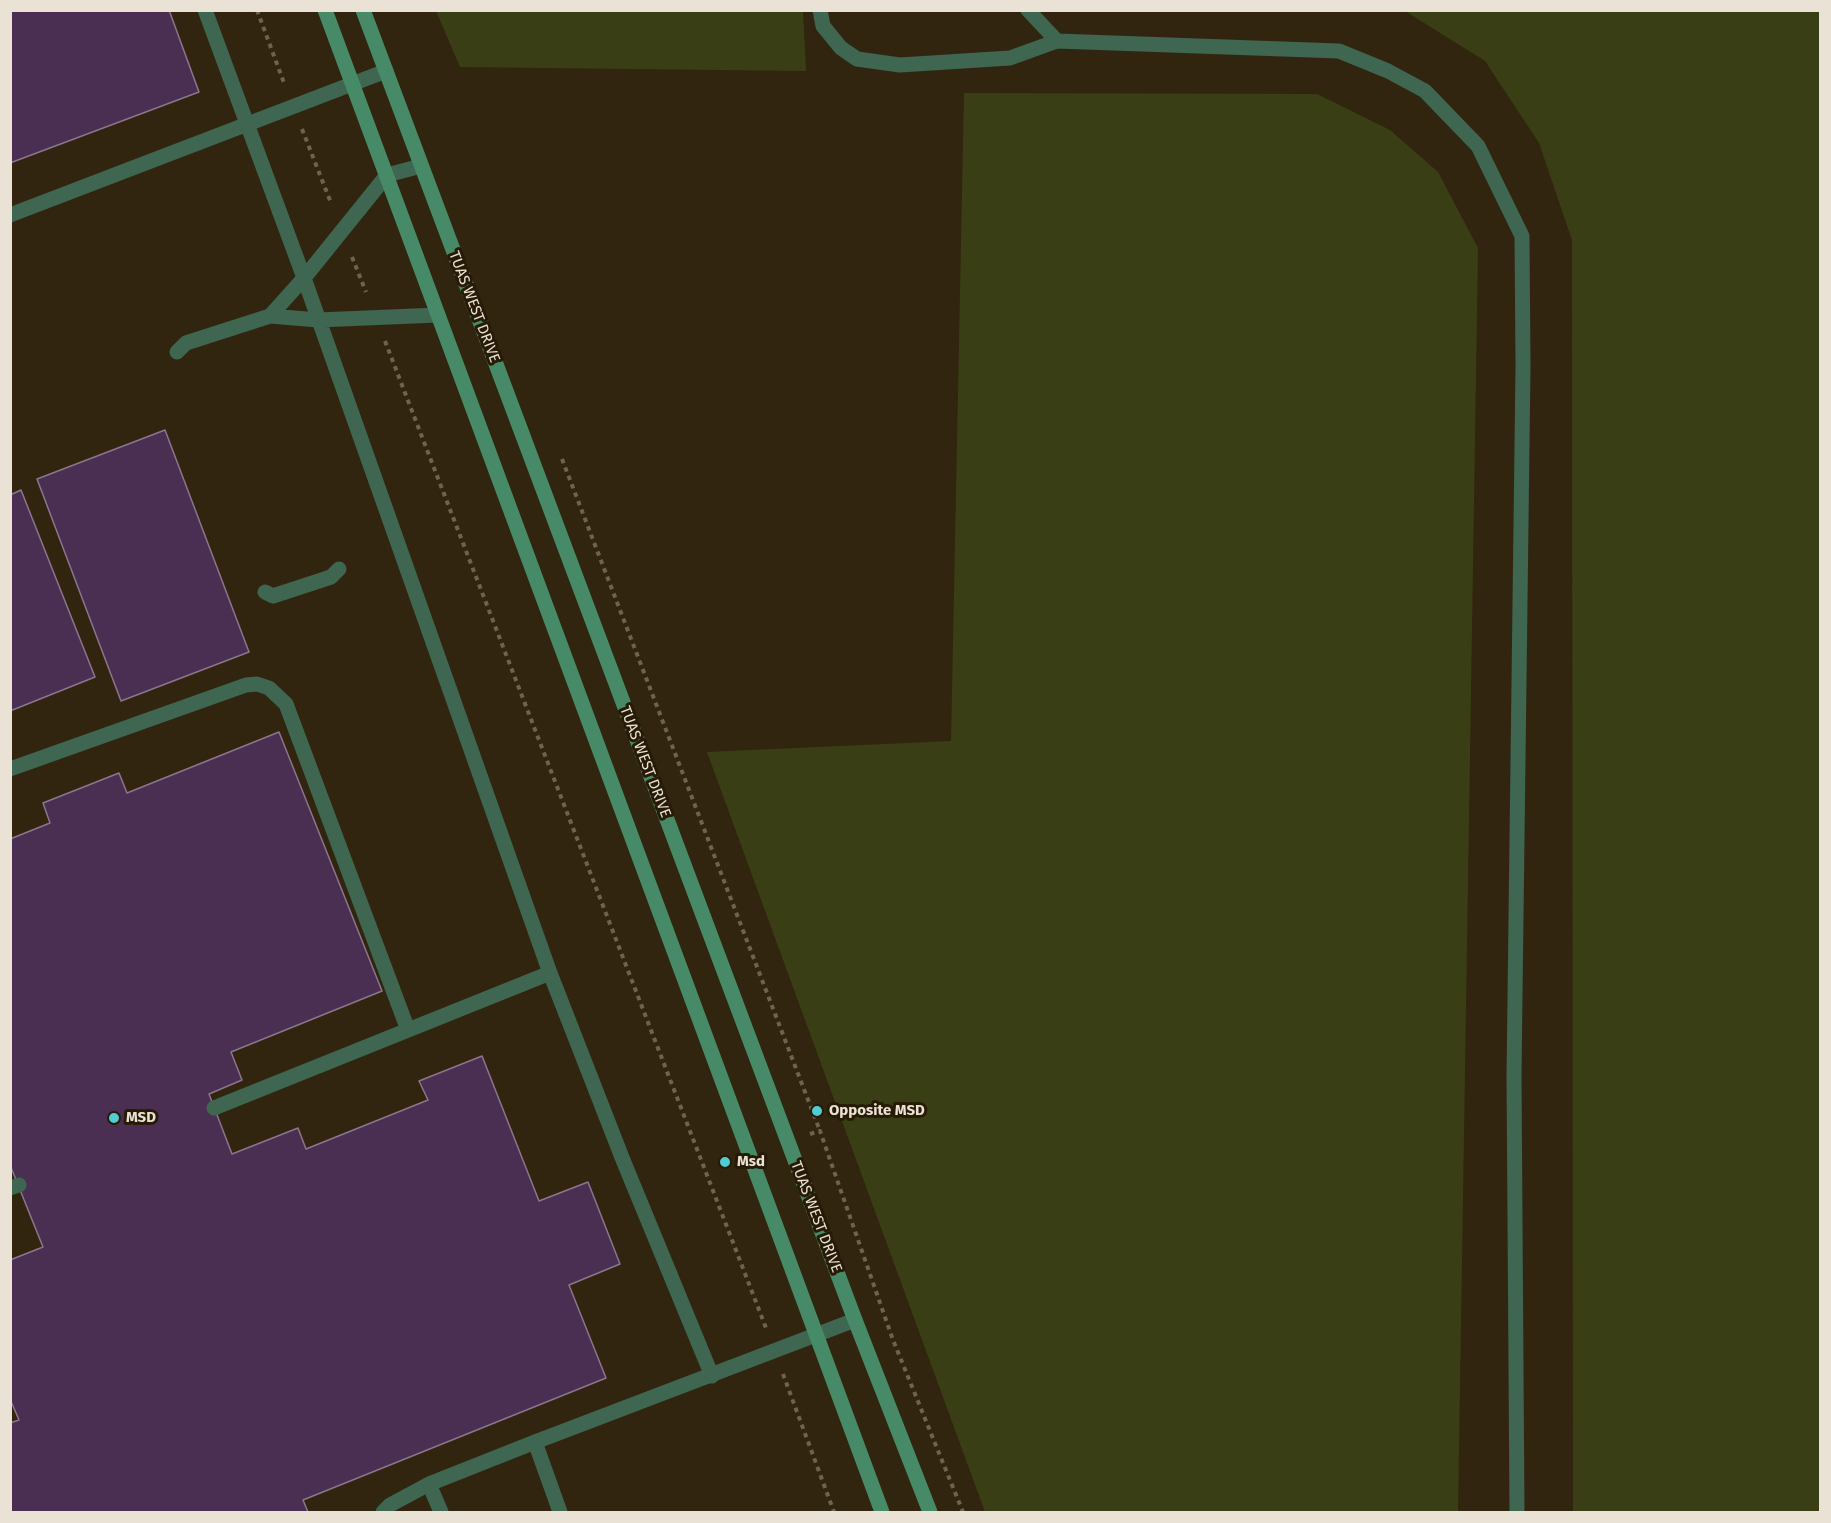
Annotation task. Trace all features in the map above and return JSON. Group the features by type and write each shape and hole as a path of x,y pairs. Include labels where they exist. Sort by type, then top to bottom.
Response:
{"main road":[{"path":"325,10 882,1512"},
{"name":"TUAS WEST DRIVE","path":"363,10 855,1320 930,1512"}],"lane":[{"path":"205,10 304,278 550,973 623,1160 712,1376"},
{"path":"820,10 824,26 841,48 857,59 900,65 1010,58 1058,41 1339,51 1388,70 1425,91 1478,146 1522,236 1522,426 1514,1075 1517,1512"},
{"path":"1028,10 1058,41"},
{"path":"10,215 386,71"},
{"path":"270,316 304,278 387,175 421,166"},
{"path":"177,352 186,344 270,316 318,320 438,315"},
{"path":"265,592 273,596 331,577 339,569"},
{"path":"10,769 246,685 257,684 269,688 286,704 408,1030"},
{"path":"214,1108 550,973"},
{"path":"382,1512 390,1505 429,1484 855,1320"},
{"path":"535,1442 561,1512"},
{"path":"429,1484 441,1512"}],"path":[{"path":"257,10 775,1350 834,1512"},
{"path":"560,454 820,1131 893,1340 963,1512"},
{"path":"788,1142 820,1131"}],"green space":[{"path":"436,11 803,11 806,71 460,67"},
{"path":"1405,11 1820,11 1820,1512 1573,1512 1572,240 1539,143 1485,61"},
{"path":"964,93 1317,94 1390,130 1438,172 1478,248 1458,1512 985,1512 707,752 951,741"}],"building":[{"path":"10,10 169,10 199,92 10,163"},
{"path":"165,430 249,652 121,701 37,479"},
{"path":"21,490 95,677 10,711 10,495"},
{"name":"MSD","path":"279,732 382,991 231,1052 242,1080 209,1094 232,1154 298,1128 306,1149 428,1100 419,1081 482,1056 539,1201 588,1182 620,1264 569,1285 606,1378 303,1500 308,1512 10,1512 10,1423 19,1420 10,1399 10,1260 43,1247 10,1165 10,839 50,823 43,803 119,773 127,793"}],"place":[{"name":"Opposite MSD","path":"817,1111"},
{"name":"MSD","path":"114,1118"},
{"name":"Msd","path":"725,1162"}]}
